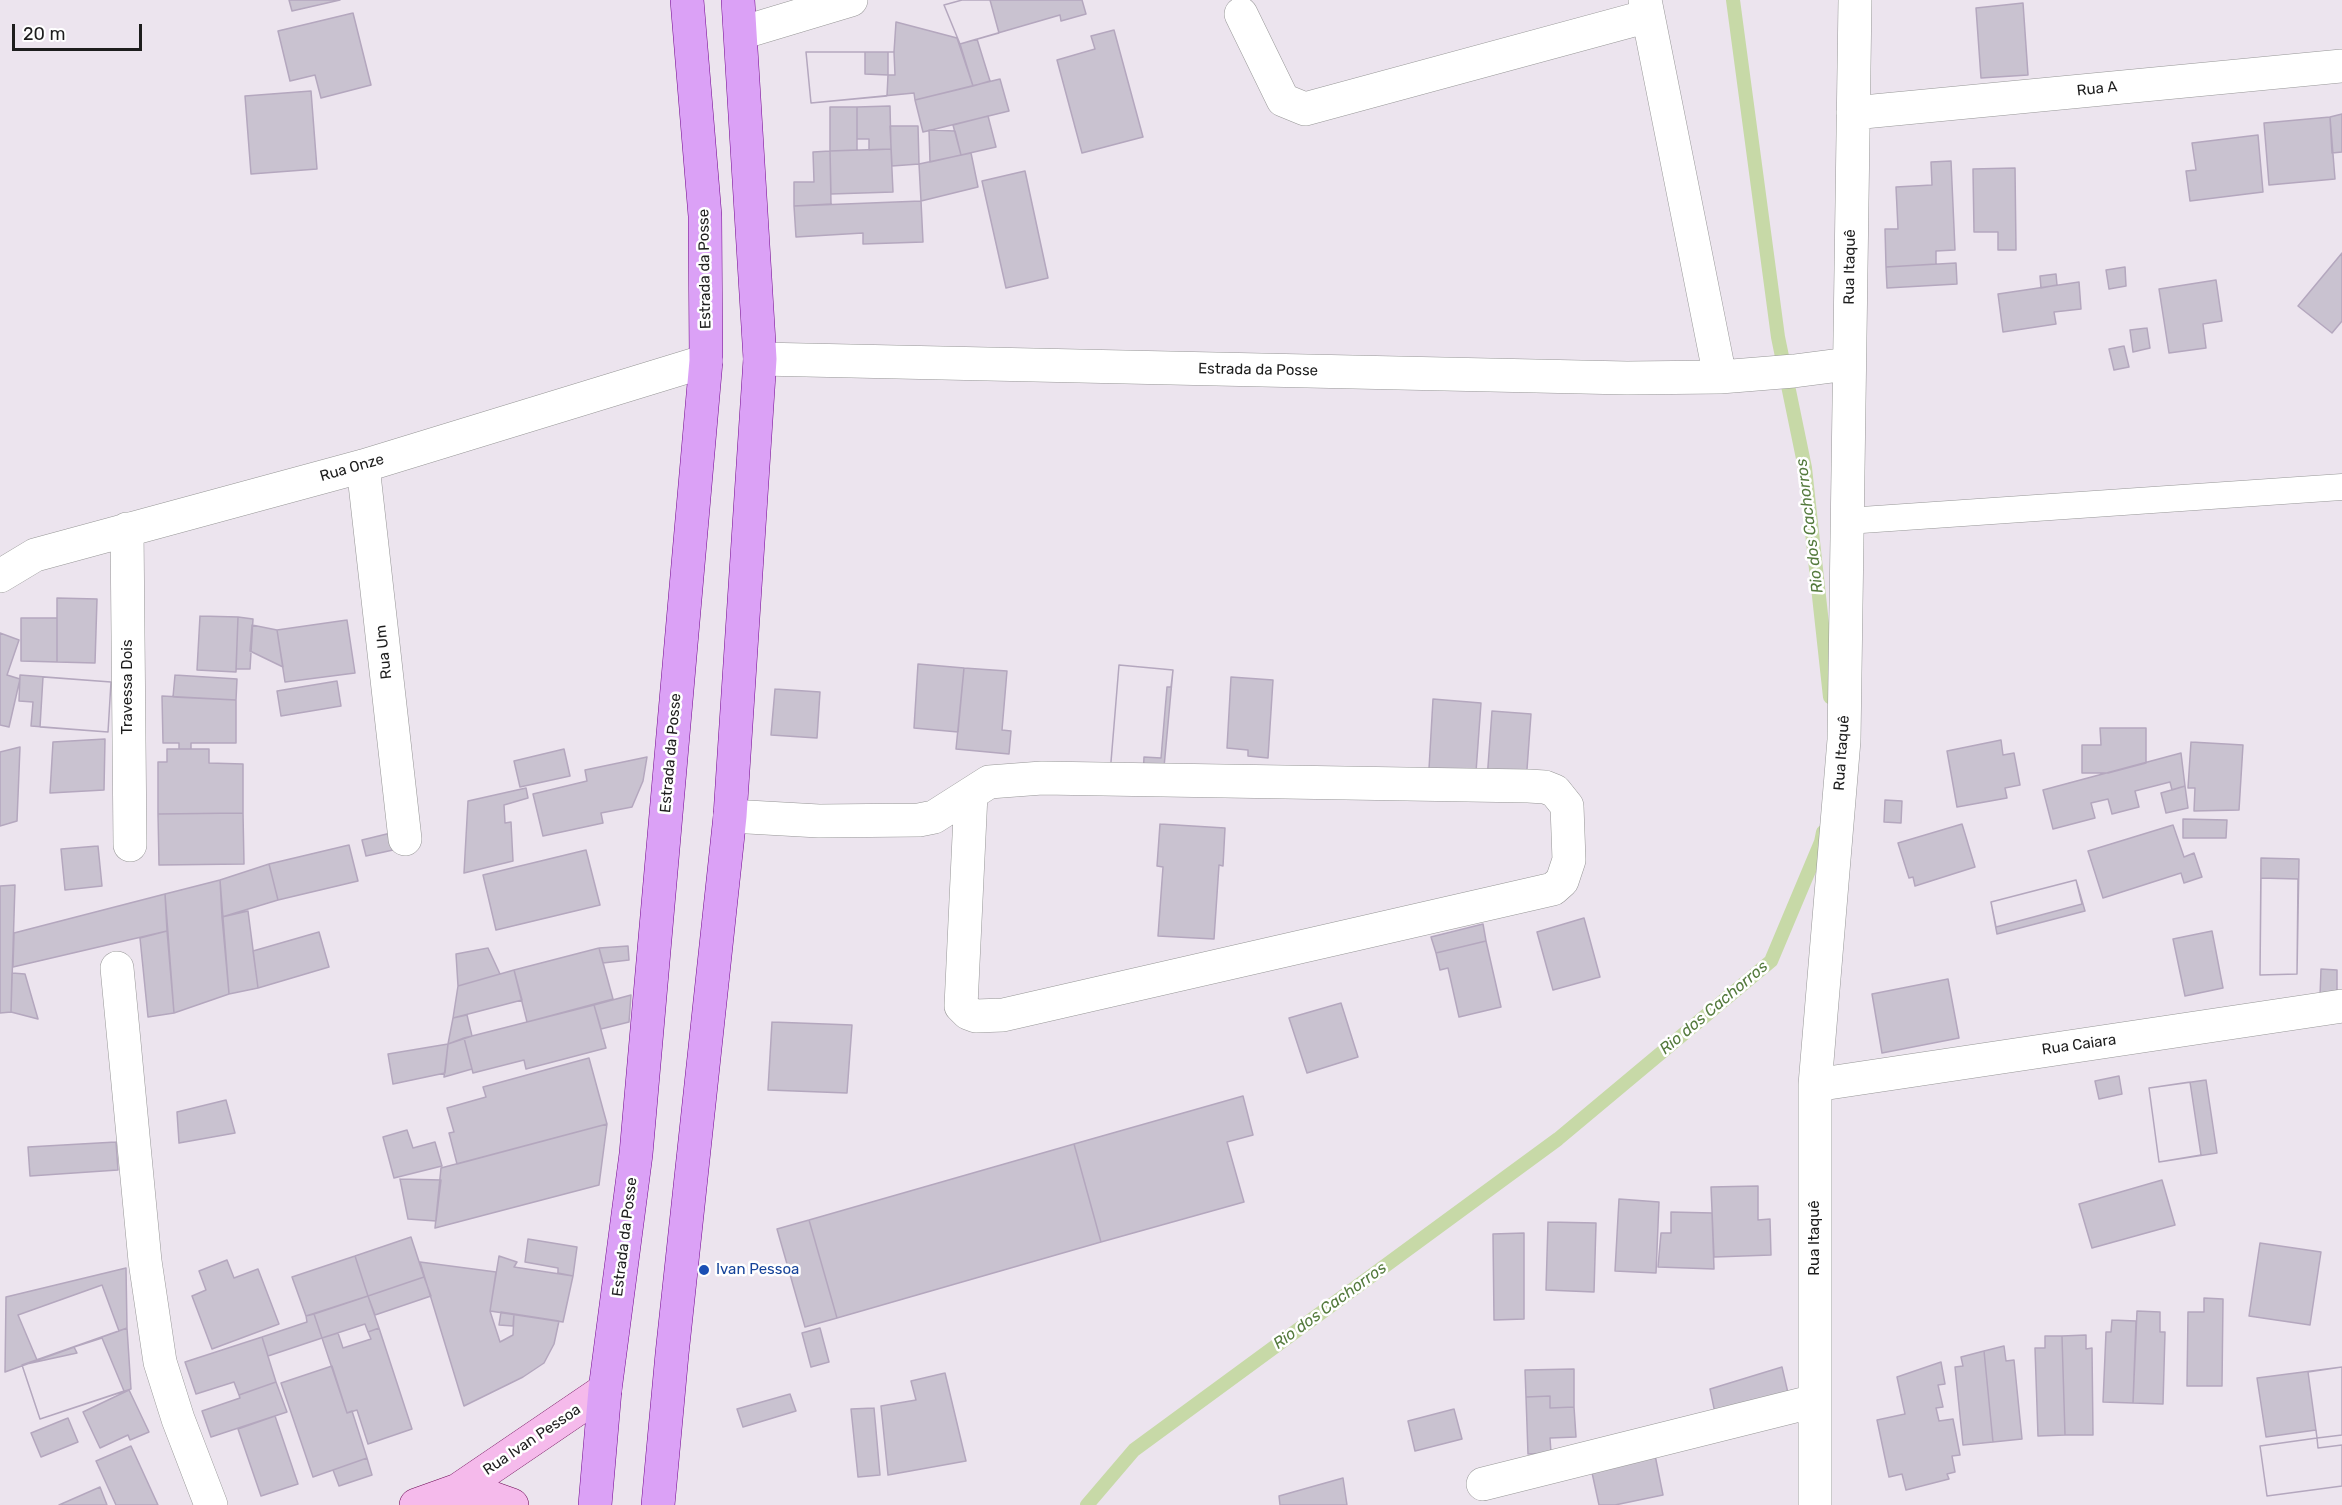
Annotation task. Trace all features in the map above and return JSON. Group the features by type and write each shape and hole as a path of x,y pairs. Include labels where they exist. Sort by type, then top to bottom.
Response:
{"main road":[{"name":"Estrada da Posse","path":"596,1505 605,1390 636,1154 706,361 705,216 687,0"},
{"path":"658,1505 730,816 760,359 738,0"}],"street":[{"path":"741,33 851,0"},
{"name":"Rua Itaquê","path":"1815,1505 1815,1085 1844,740 1855,0"},
{"path":"1241,14 1283,100 1305,109 1647,8 1720,377"},
{"name":"Rua A","path":"1853,113 2342,66"},
{"name":"Estrada da Posse","path":"760,359 1627,378 1755,375 1848,364"},
{"name":"Rua Onze","path":"0,576 35,555 363,465 706,361"},
{"name":"Rua Um","path":"363,465 405,839"},
{"name":"Travessa Dois","path":"127,529 130,845"},
{"path":"730,816 819,821 919,820 934,817 989,782 1042,777 1545,787 1555,791 1567,806 1569,860 1562,881 1553,889 1004,1015 976,1016 968,1013 961,1006 971,794"},
{"path":"117,968 145,1261 160,1362 178,1419 211,1505"},
{"name":"Rua Caiara","path":"1815,1085 2342,1006"},
{"name":"Rua Ivan Pessoa","path":"417,1505 458,1490 605,1390"},
{"path":"1483,1484 1815,1401"},
{"name":"Rua Ivan Pessoa","path":"458,1490 484,1495 512,1505"}],"lane":[{"path":"1847,521 2342,487"}],"building":[{"path":"289,0 340,0 292,11"},
{"path":"962,0 990,0 999,33 960,44 944,5"},
{"path":"962,0 1082,0 1086,14 1061,21 1060,15 960,44 944,5"},
{"path":"2023,3 2028,75 1981,78 1976,8"},
{"path":"353,13 371,85 321,98 315,75 290,81 278,31"},
{"path":"896,22 957,38 973,86 915,100 914,93 811,103 806,52 894,52"},
{"path":"1114,30 1143,137 1082,153 1057,60 1095,49 1091,36"},
{"path":"977,39 990,81 973,86 960,44"},
{"path":"806,52 894,52 895,75 888,75 887,96 811,103"},
{"path":"865,52 888,52 888,75 865,74"},
{"path":"1000,79 1009,111 923,132 915,100"},
{"path":"311,91 317,169 251,174 245,96"},
{"path":"890,106 891,149 869,150 869,139 857,139 857,107"},
{"path":"830,107 857,107 857,150 830,151"},
{"path":"2342,114 2342,152 2332,153 2330,117"},
{"path":"988,116 996,147 961,155 953,125"},
{"path":"2330,117 2335,179 2269,185 2264,123"},
{"path":"890,126 918,126 919,164 892,166"},
{"path":"929,130 955,131 961,155 930,162"},
{"path":"2258,135 2263,192 2190,201 2186,171 2196,170 2192,143"},
{"path":"891,149 893,192 831,194 830,151"},
{"path":"830,151 831,204 794,206 794,182 814,182 813,152"},
{"path":"971,153 978,187 921,201 919,164"},
{"path":"1951,161 1955,250 1936,251 1936,264 1886,267 1885,229 1898,229 1896,187 1932,185 1931,162"},
{"path":"2015,168 2016,250 1998,250 1998,232 1974,232 1973,169"},
{"path":"1025,171 1048,278 1006,288 982,181"},
{"path":"921,201 923,242 863,244 863,233 796,237 794,206"},
{"path":"2342,253 2342,321 2332,333 2298,306"},
{"path":"1956,263 1957,284 1887,288 1886,267"},
{"path":"2125,267 2126,286 2109,289 2106,270"},
{"path":"2056,274 2057,285 2041,288 2040,276"},
{"path":"2216,280 2222,321 2203,324 2206,348 2169,353 2159,289"},
{"path":"2079,282 2081,309 2054,312 2056,324 2003,332 1998,294"},
{"path":"2147,328 2150,348 2133,352 2130,330"},
{"path":"2124,346 2129,367 2114,370 2109,349"},
{"path":"57,598 97,599 95,663 57,662"},
{"path":"200,616 238,617 236,672 197,670"},
{"path":"238,617 253,619 250,669 236,669"},
{"path":"21,618 57,618 57,662 21,661"},
{"path":"347,620 355,673 285,682 277,630"},
{"path":"252,625 277,630 283,667 250,651"},
{"path":"0,633 19,640 7,675 20,679 9,727 0,725"},
{"path":"918,664 964,668 958,732 914,728"},
{"path":"1119,665 1173,670 1163,778 1110,774"},
{"path":"1119,665 1173,670 1171,687 1167,687 1161,758 1144,757 1143,777 1110,774"},
{"path":"964,668 1007,671 1002,730 1011,731 1009,754 956,749"},
{"path":"20,675 111,682 108,732 31,726 33,702 19,701"},
{"path":"175,675 237,679 236,700 173,697"},
{"path":"43,677 111,682 108,732 40,727"},
{"path":"1231,677 1273,680 1268,758 1248,756 1248,750 1227,748"},
{"path":"337,681 341,706 281,716 277,691"},
{"path":"775,689 820,692 817,738 771,735"},
{"path":"162,696 236,700 236,743 191,743 191,749 179,749 179,743 163,743"},
{"path":"1433,699 1481,703 1476,772 1429,769"},
{"path":"1492,711 1531,714 1526,783 1487,780"},
{"path":"2100,728 2146,728 2146,763 2108,773 2082,773 2082,745 2101,745"},
{"path":"105,739 104,790 50,793 53,742"},
{"path":"2001,740 2003,755 2014,753 2020,785 2005,788 2007,798 1957,807 1947,751"},
{"path":"2191,742 2243,745 2239,810 2194,811 2195,788 2188,788"},
{"path":"20,747 17,821 0,826 0,752"},
{"path":"167,749 209,749 209,763 243,764 243,813 158,814 158,762 167,762"},
{"path":"564,749 570,776 520,787 514,761"},
{"path":"2181,753 2185,786 2172,790 2170,782 2135,791 2139,807 2112,814 2108,799 2091,803 2095,818 2053,829 2043,790"},
{"path":"647,757 643,781 632,807 601,813 603,823 543,836 533,794 587,781 585,770"},
{"path":"2185,786 2188,808 2166,813 2161,793"},
{"path":"526,788 528,798 504,805 505,823 511,822 513,861 464,873 468,801"},
{"path":"1885,800 1902,801 1901,823 1884,822"},
{"path":"243,813 244,864 159,865 158,814"},
{"path":"2183,819 2227,820 2226,838 2183,838"},
{"path":"1160,824 1225,828 1223,866 1219,865 1214,939 1158,936 1163,867 1157,866"},
{"path":"1962,824 1975,867 1915,886 1913,877 1909,878 1898,843"},
{"path":"2173,825 2184,857 2194,853 2202,877 2184,883 2181,873 2103,898 2088,851"},
{"path":"399,831 402,848 366,856 362,840"},
{"path":"349,845 358,881 278,900 269,864"},
{"path":"98,846 102,886 65,890 61,849"},
{"path":"586,850 600,905 496,930 483,875"},
{"path":"2261,858 2299,859 2297,974 2260,975"},
{"path":"269,864 278,900 222,917 220,880"},
{"path":"2261,878 2298,879 2297,974 2260,975"},
{"path":"220,880 229,994 174,1013 165,894"},
{"path":"2076,880 2082,904 1996,927 1991,902"},
{"path":"2076,880 2085,911 1997,934 1991,902"},
{"path":"15,885 11,1012 0,1013 0,886"},
{"path":"165,894 167,931 13,967 14,933"},
{"path":"248,911 258,988 229,994 222,917"},
{"path":"1584,918 1600,977 1553,990 1537,932"},
{"path":"1483,924 1486,941 1436,953 1431,937"},
{"path":"167,931 174,1013 148,1017 140,938"},
{"path":"2212,931 2223,988 2185,996 2173,939"},
{"path":"319,932 329,967 258,988 253,951"},
{"path":"1486,941 1501,1007 1459,1017 1448,968 1440,970 1436,953"},
{"path":"628,946 629,960 603,963 599,948"},
{"path":"488,948 500,974 458,986 456,954"},
{"path":"599,948 613,999 527,1022 514,970"},
{"path":"2321,969 2337,970 2337,994 2320,996"},
{"path":"514,970 522,1000 453,1018 458,986"},
{"path":"12,973 25,974 38,1019 11,1012"},
{"path":"1948,979 1959,1038 1882,1053 1872,994"},
{"path":"631,995 629,1022 601,1029 594,1005"},
{"path":"1341,1003 1358,1057 1307,1073 1289,1018"},
{"path":"594,1005 606,1048 526,1069 524,1060 473,1073 464,1038"},
{"path":"467,1015 472,1036 448,1044 453,1018"},
{"path":"772,1022 852,1025 847,1093 768,1090"},
{"path":"464,1038 472,1069 444,1077 448,1044"},
{"path":"448,1044 445,1073 393,1084 388,1054"},
{"path":"589,1058 607,1124 457,1164 449,1133 454,1132 447,1108 486,1097 483,1087"},
{"path":"2119,1076 2122,1094 2099,1099 2095,1081"},
{"path":"2206,1080 2217,1153 2159,1162 2149,1088"},
{"path":"2190,1082 2201,1155 2159,1162 2149,1088"},
{"path":"1243,1096 1253,1135 1227,1142 1244,1202 1101,1242 1074,1144"},
{"path":"226,1100 235,1133 179,1143 177,1112"},
{"path":"607,1124 599,1185 435,1228 441,1168"},
{"path":"407,1130 413,1148 435,1142 442,1166 394,1178 383,1137"},
{"path":"116,1142 118,1170 30,1176 28,1147"},
{"path":"1074,1144 1101,1242 837,1318 809,1220"},
{"path":"400,1179 441,1180 436,1221 408,1219"},
{"path":"2162,1180 2175,1225 2092,1248 2079,1204"},
{"path":"1758,1186 1758,1220 1770,1219 1771,1255 1714,1257 1711,1187"},
{"path":"1619,1199 1659,1202 1656,1273 1615,1271"},
{"path":"1671,1212 1712,1213 1714,1269 1658,1267 1661,1233 1671,1233"},
{"path":"809,1220 837,1318 805,1327 777,1229"},
{"path":"1548,1222 1596,1223 1594,1292 1546,1290"},
{"path":"1524,1233 1524,1319 1494,1320 1493,1234"},
{"path":"411,1237 424,1277 368,1296 355,1256"},
{"path":"528,1239 577,1247 573,1276 558,1273 558,1268 525,1262"},
{"path":"2260,1243 2321,1252 2310,1325 2249,1316"},
{"path":"355,1256 368,1296 306,1316 292,1277"},
{"path":"499,1256 517,1262 514,1267 573,1276 563,1322 490,1311"},
{"path":"227,1260 234,1278 258,1269 279,1324 212,1349 192,1296 206,1290 199,1271"},
{"path":"420,1262 496,1272 490,1311 500,1342 513,1335 514,1314 559,1321 554,1344 544,1363 523,1377 464,1406"},
{"path":"126,1268 127,1328 5,1372 6,1297"},
{"path":"424,1277 431,1296 375,1315 368,1296"},
{"path":"102,1285 119,1331 37,1360 18,1315"},
{"path":"368,1296 379,1328 368,1332 365,1324 322,1338 314,1314"},
{"path":"2204,1298 2223,1299 2222,1386 2187,1386 2188,1312 2204,1312"},
{"path":"2137,1311 2160,1312 2160,1332 2165,1332 2163,1404 2133,1403"},
{"path":"501,1312 514,1314 513,1326 499,1325"},
{"path":"314,1314 322,1338 268,1356 262,1337 307,1322 306,1316"},
{"path":"2112,1320 2136,1321 2133,1403 2103,1402 2106,1332 2111,1332"},
{"path":"127,1328 131,1389 40,1419 22,1365"},
{"path":"379,1328 412,1429 368,1444 357,1410 347,1413 322,1338 338,1333 343,1348 371,1339 368,1332"},
{"path":"820,1328 829,1362 811,1367 802,1333"},
{"path":"2086,1335 2086,1349 2092,1348 2093,1435 2065,1435 2062,1336"},
{"path":"2045,1336 2062,1336 2065,1435 2038,1436 2035,1348 2045,1348"},
{"path":"262,1337 276,1382 239,1395 234,1382 196,1394 185,1362"},
{"path":"102,1338 124,1391 40,1419 22,1365 77,1353 74,1347"},
{"path":"2004,1346 2006,1361 2014,1360 2022,1439 1993,1442 1984,1351"},
{"path":"1984,1351 1993,1442 1963,1445 1955,1367 1963,1366 1961,1357"},
{"path":"1941,1362 1945,1384 1938,1385 1943,1407 1936,1408 1939,1421 1953,1419 1960,1455 1952,1456 1955,1472 1947,1474 1949,1479 1906,1490 1902,1474 1889,1477 1877,1420 1905,1414 1897,1377"},
{"path":"332,1366 347,1413 352,1411 367,1458 313,1477 281,1383"},
{"path":"1782,1367 1788,1393 1715,1413 1710,1389"},
{"path":"2342,1367 2342,1435 2317,1438 2308,1372"},
{"path":"2342,1367 2342,1435 2317,1438 2316,1430 2266,1437 2257,1378"},
{"path":"1574,1369 1574,1407 1550,1408 1550,1396 1526,1397 1525,1370"},
{"path":"945,1373 966,1461 888,1475 881,1406 916,1400 911,1381"},
{"path":"276,1382 287,1412 211,1437 202,1411"},
{"path":"129,1390 149,1432 130,1440 128,1435 100,1448 83,1412"},
{"path":"790,1394 796,1411 743,1427 737,1409"},
{"path":"1550,1396 1550,1408 1574,1407 1576,1437 1550,1438 1551,1453 1528,1454 1526,1397"},
{"path":"874,1408 880,1475 858,1477 851,1409"},
{"path":"1454,1409 1462,1439 1415,1451 1408,1421"},
{"path":"275,1416 298,1484 261,1496 238,1429"},
{"path":"68,1418 78,1442 41,1457 31,1433"},
{"path":"2317,1438 2318,1448 2342,1445 2342,1486 2267,1496 2260,1446"},
{"path":"2317,1438 2318,1448 2342,1445 2342,1486 2267,1496 2260,1446"},
{"path":"131,1446 158,1505 116,1505 96,1461"},
{"path":"1655,1455 1663,1495 1615,1505 1599,1505 1591,1468"},
{"path":"367,1458 372,1475 339,1486 333,1470"},
{"path":"1343,1478 1347,1505 1280,1505 1279,1496"},
{"path":"100,1487 107,1505 59,1505"}],"waterway":[{"name":"Rio dos Cachorros","path":"1733,0 1778,337 1805,468 1830,697"},
{"name":"Rio dos Cachorros","path":"1087,1505 1134,1450 1558,1139 1771,961 1821,842 1823,832"}],"place":[{"name":"Ivan Pessoa","path":"704,1270"}]}
